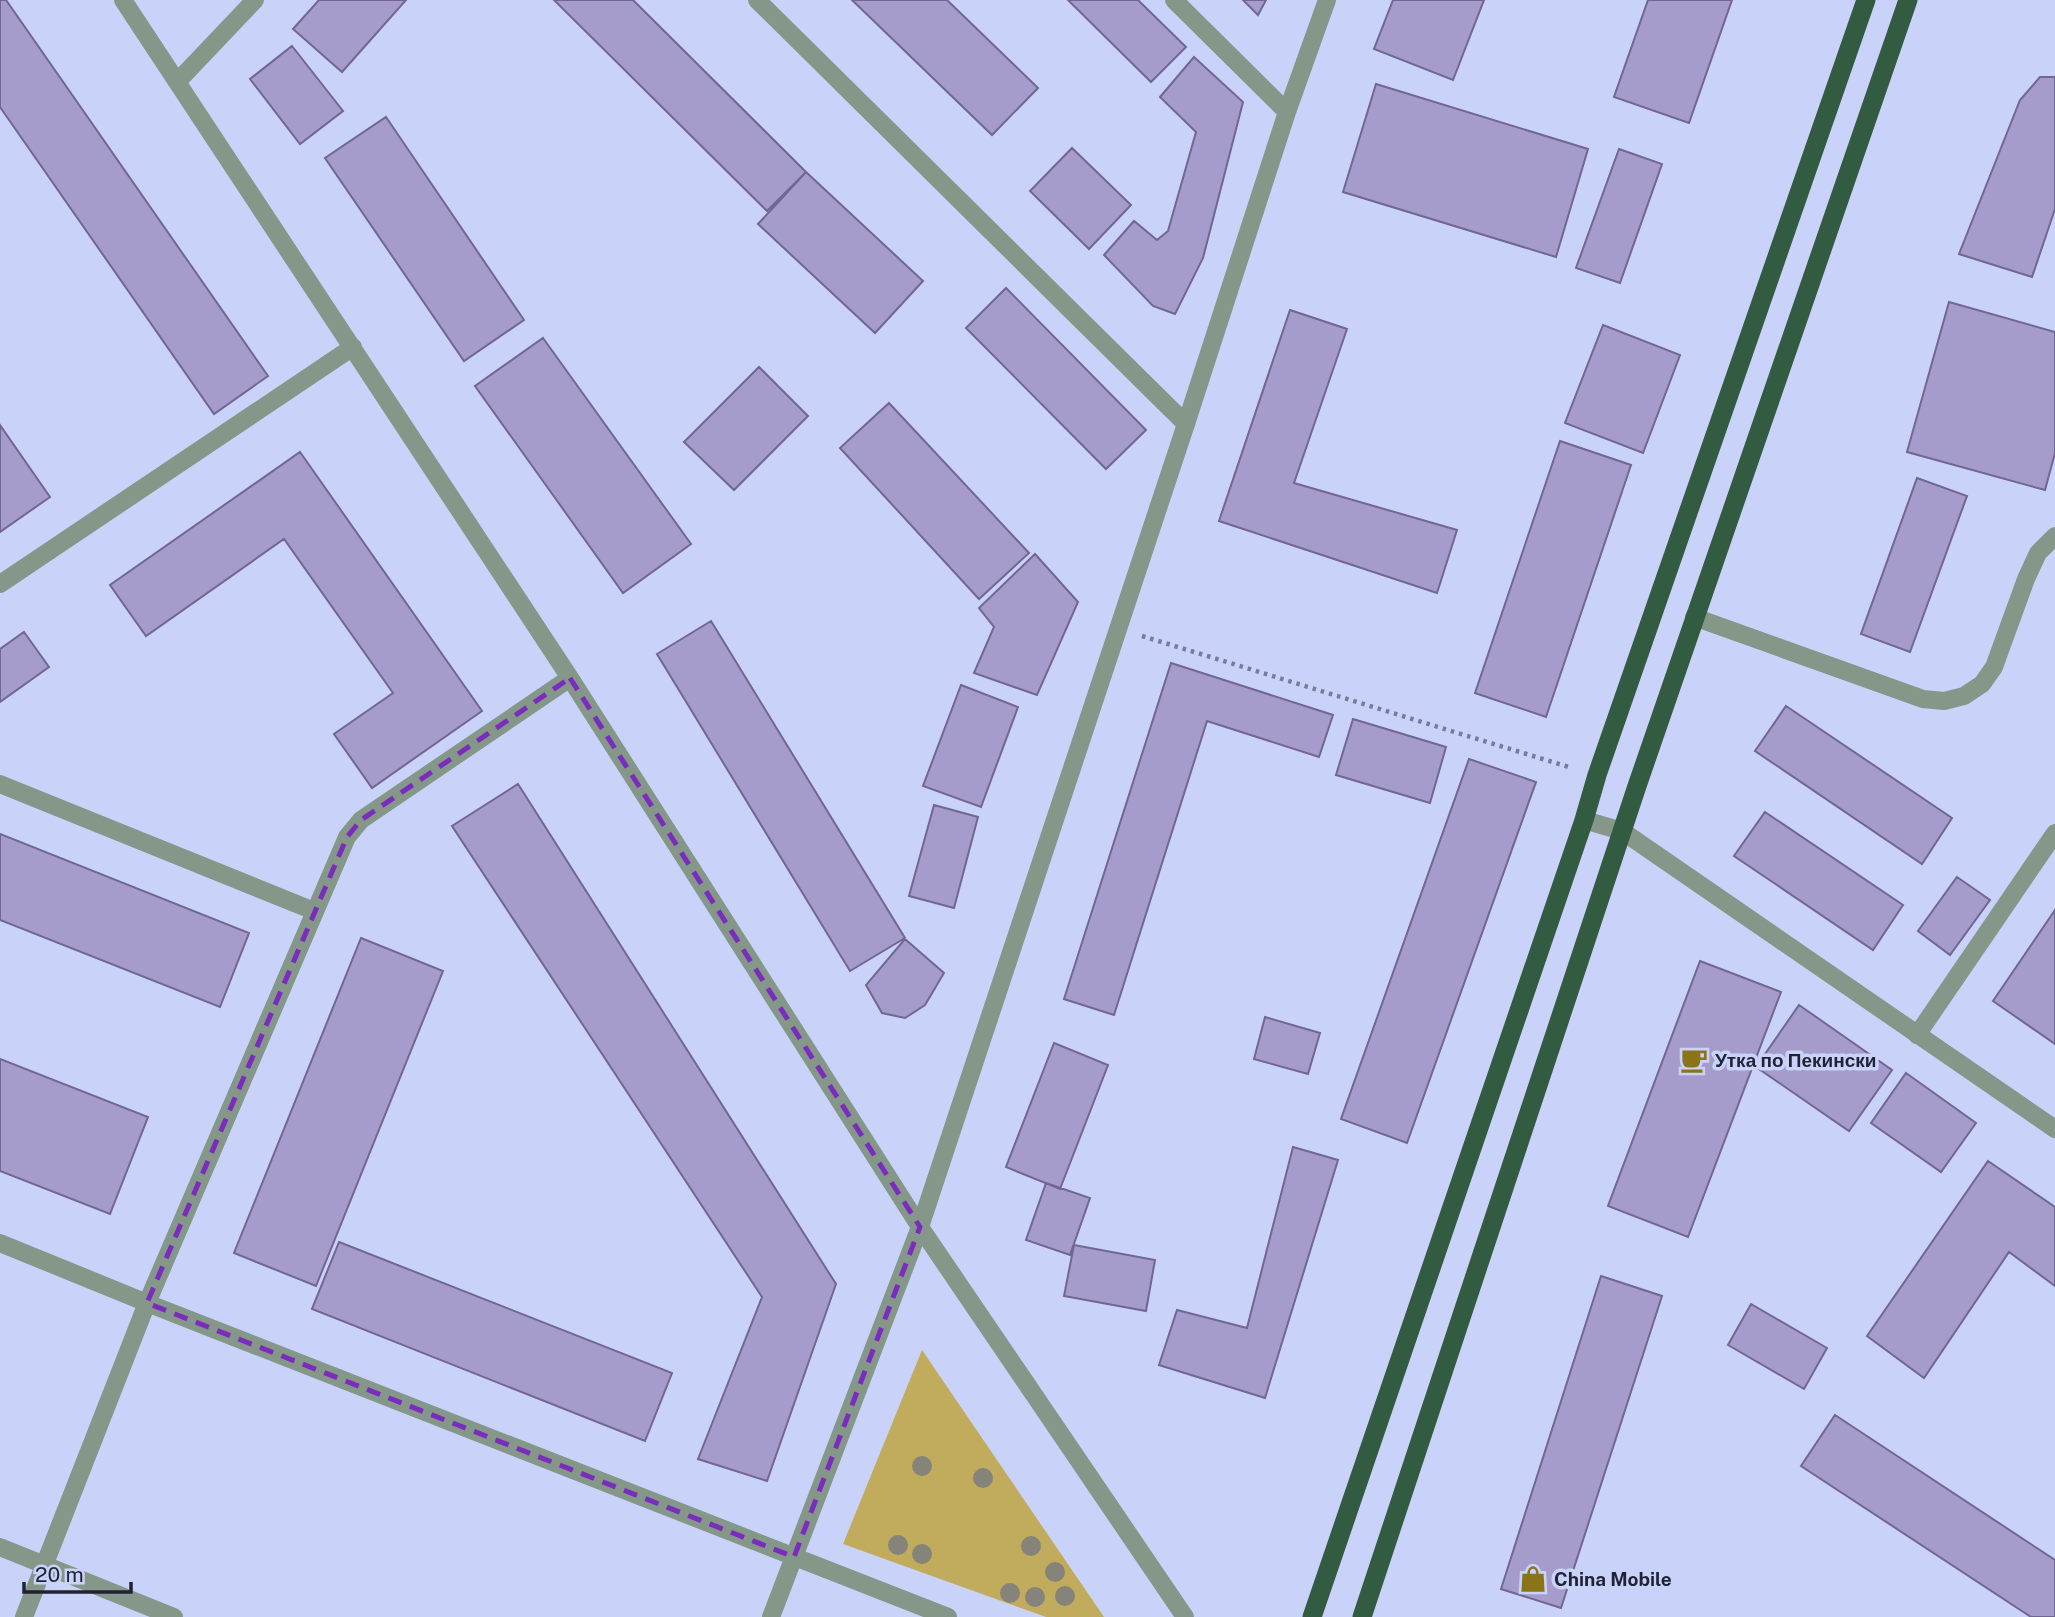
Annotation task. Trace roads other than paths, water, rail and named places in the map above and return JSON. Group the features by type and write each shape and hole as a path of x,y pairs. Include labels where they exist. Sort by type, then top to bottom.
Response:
{"highway":[{"path":"1312,1617 1584,820 1597,775 1866,0"},
{"path":"1362,1617 1694,617 1908,0"}],"street":[{"path":"123,0 570,678 920,1227 1185,1617"},
{"path":"178,81 255,0"},
{"path":"757,0 1186,424"},
{"path":"1174,0 1287,112"},
{"path":"771,1617 920,1227 1287,112 1327,0"},
{"path":"0,584 352,347"},
{"path":"1694,617 1923,699 1944,701 1964,696 1982,684 1994,667 2025,579 2038,553 2055,536"},
{"path":"24,1617 147,1303 346,837 361,820 570,678"},
{"path":"0,784 314,911"},
{"path":"1584,820 1622,831 2055,1129"},
{"path":"1917,1035 2055,833"},
{"path":"0,1243 948,1617"},
{"path":"0,1547 174,1617"}],"place":[{"name":"Утка по Пекински","path":"1694,1060"},
{"name":"China Mobile","path":"1533,1579"}]}
